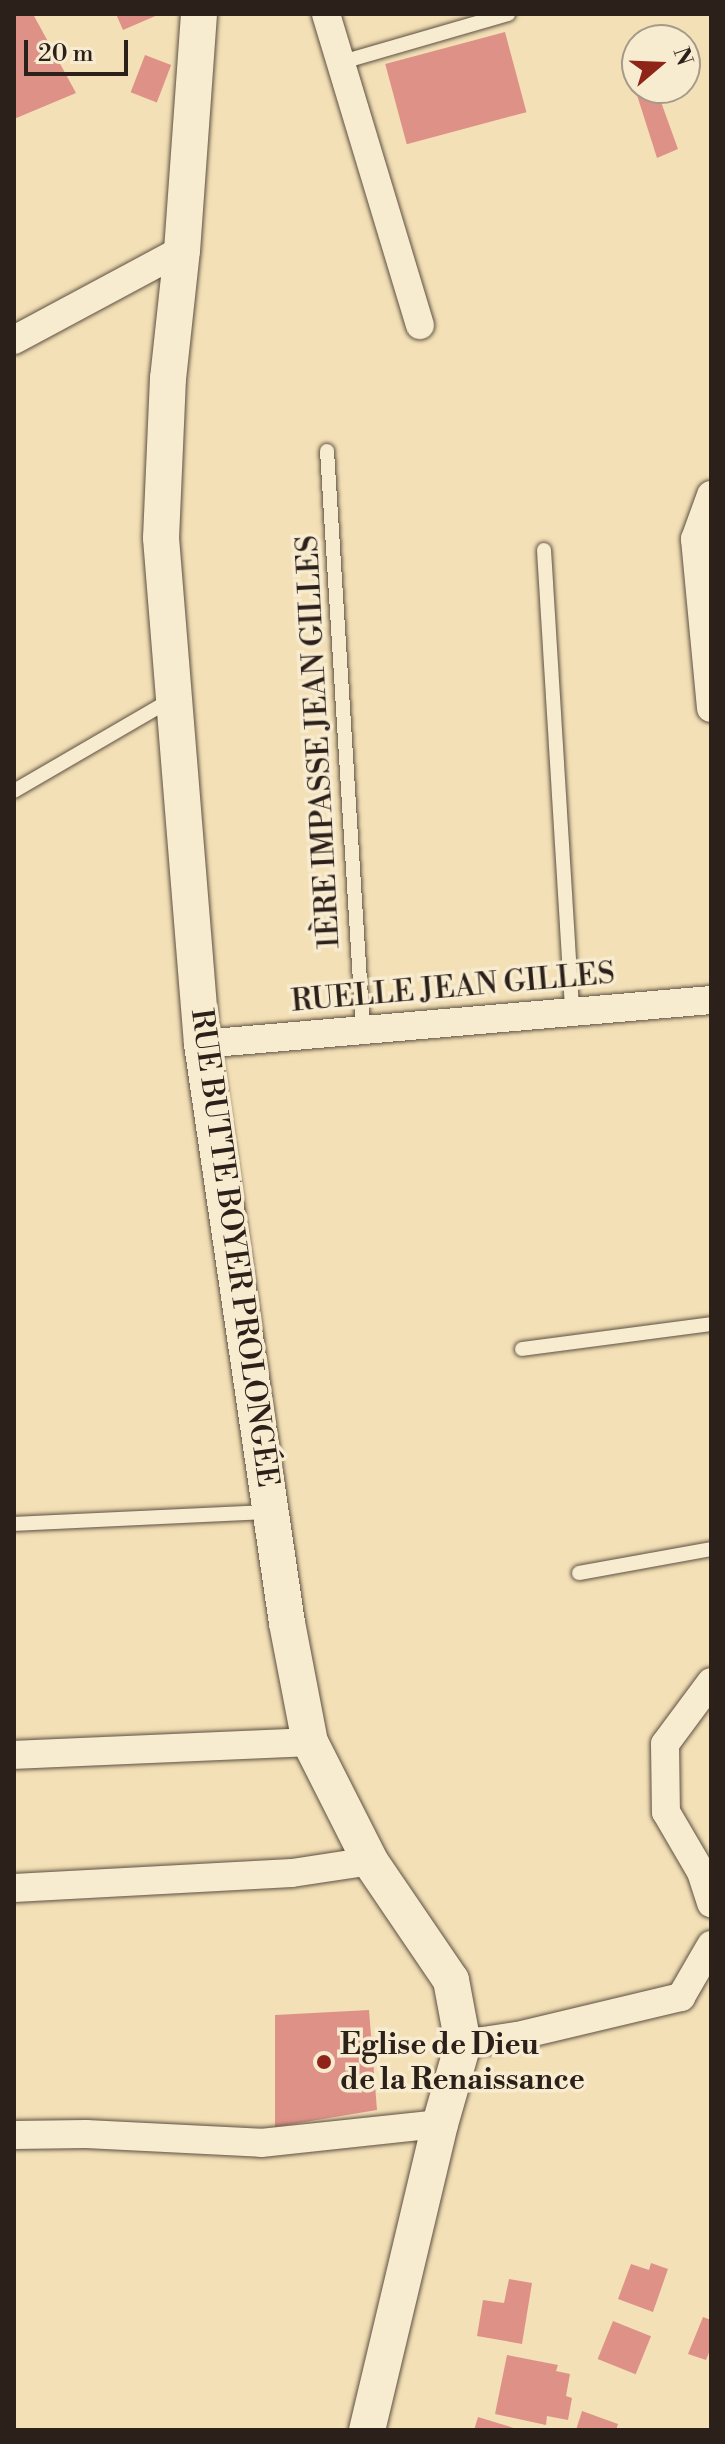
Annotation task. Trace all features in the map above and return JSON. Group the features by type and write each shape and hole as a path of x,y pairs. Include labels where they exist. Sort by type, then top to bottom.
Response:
{"street":[{"name":"RUE BUTTE BOYER PROLONGÉE","path":"199,14 182,250 168,378 161,538 202,1044 287,1623 310,1742 370,1861 451,1980 463,2044 440,2124 367,2430"},
{"path":"326,14 420,325"},
{"path":"14,340 182,250"},
{"path":"711,495 695,539 711,708"},
{"name":"RUELLE JEAN GILLES","path":"202,1044 711,1000"},
{"path":"711,1682 665,1744 666,1812 701,1872 711,1903"},
{"path":"14,1755 310,1742"},
{"path":"14,1888 292,1873 370,1861"},
{"path":"463,2044 517,2036 681,1997 711,1945"},
{"path":"14,2135 86,2134 261,2143 440,2124"}],"lane":[{"path":"342,62 508,14"},
{"name":"1ÈRE IMPASSE JEAN GILLES","path":"327,451 363,1030"},
{"path":"544,550 572,1012"},
{"path":"14,791 173,698"},
{"path":"522,1349 711,1324"},
{"path":"14,1524 272,1512"},
{"path":"579,1573 711,1549"}],"building":[{"path":"14,14 33,14 76,93 14,119"},
{"path":"116,14 160,14 123,30"},
{"path":"505,32 526,112 407,144 385,64"},
{"path":"145,55 171,65 157,102 131,92"},
{"path":"640,104 662,104 678,149 657,158"},
{"path":"369,2010 377,2110 275,2127 275,2015"},
{"path":"651,2263 668,2269 653,2312 618,2299 631,2264 649,2270"},
{"path":"509,2279 532,2283 522,2344 477,2336 483,2300 504,2303"},
{"path":"703,2317 711,2320 711,2348 706,2360 688,2354"},
{"path":"613,2321 651,2336 636,2374 598,2359"},
{"path":"507,2355 558,2365 556,2371 570,2374 566,2396 572,2398 568,2420 547,2416 546,2425 495,2414"},
{"path":"582,2411 618,2424 616,2430 576,2430"},
{"path":"478,2417 517,2429 517,2430 474,2430"}],"place":[{"name":"Eglise de Dieu de la Renaissance","path":"324,2062"}]}
